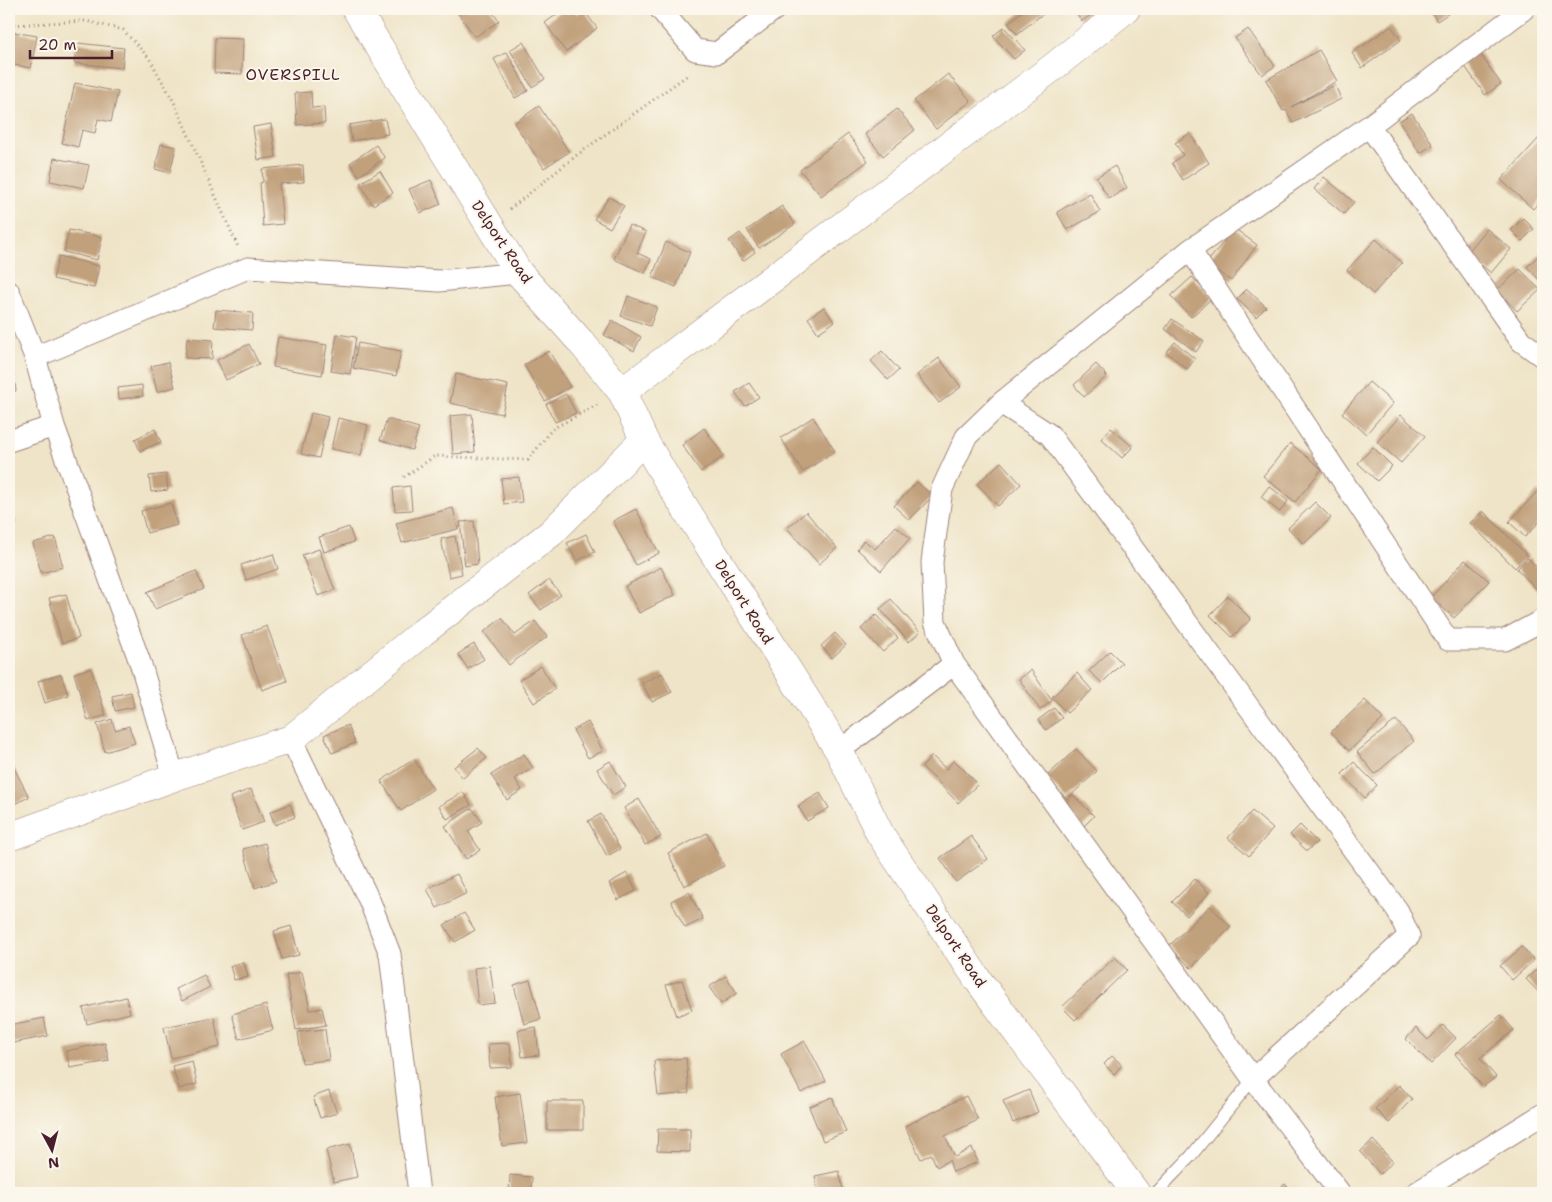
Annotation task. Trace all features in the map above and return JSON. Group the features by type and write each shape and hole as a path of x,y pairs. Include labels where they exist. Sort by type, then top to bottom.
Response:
{"street":[{"name":"Delport Road","path":"356,9 519,273 580,341 622,392 644,440 668,481 839,751 880,834 978,980 1136,1193"},
{"path":"660,9 695,50 717,53 775,9"},
{"path":"622,392 1052,68 1126,9"},
{"path":"1340,1193 1253,1078 954,664 935,622 932,562 942,489 966,437 1001,403 1190,250 1369,126 1524,9"},
{"path":"1369,126 1521,342 1543,358"},
{"path":"1190,250 1448,640 1505,640 1543,620"},
{"path":"35,357 248,268 439,281 519,273"},
{"path":"9,292 35,357 54,426 141,665 174,778"},
{"path":"1001,403 1050,435 1398,911 1409,936 1253,1078"},
{"path":"9,441 54,426"},
{"path":"9,837 290,739 423,632 551,533 644,440"},
{"path":"839,751 954,664"},
{"path":"290,739 370,902 390,954 419,1193"},
{"path":"1416,1193 1543,1114"}],"lane":[{"path":"1156,1193 1191,1156 1253,1078"}],"path":[{"path":"9,26 86,21 123,30 149,58 174,102 248,268"},
{"path":"489,226 577,155 717,53"},
{"path":"404,477 435,456 528,460 552,429 622,392"}],"building":[{"path":"455,9 490,9 499,21 475,37"},
{"path":"564,9 573,9 577,14 583,9 597,28 566,52 545,23"},
{"path":"1025,9 1049,9 1017,34 1008,23"},
{"path":"1072,9 1100,9 1082,21"},
{"path":"1429,9 1455,9 1437,21"},
{"path":"1391,26 1401,40 1362,68 1352,53"},
{"path":"1004,27 1025,50 1014,59 993,36"},
{"path":"1248,29 1275,66 1262,75 1235,38"},
{"path":"13,32 37,36 31,68 9,64"},
{"path":"215,38 243,39 242,74 214,73"},
{"path":"523,42 545,79 532,87 510,50"},
{"path":"77,43 124,48 122,68 74,63"},
{"path":"1319,50 1337,81 1291,107 1335,85 1341,99 1293,123 1286,110 1283,111 1266,80"},
{"path":"1478,51 1501,84 1485,95 1462,62"},
{"path":"507,52 528,91 515,98 494,59"},
{"path":"948,74 971,101 936,129 914,101"},
{"path":"75,83 118,92 111,122 98,119 95,133 82,130 78,147 62,143"},
{"path":"311,92 312,108 324,107 325,123 297,125 295,93"},
{"path":"539,106 569,152 544,168 514,123"},
{"path":"897,109 915,130 883,156 865,134"},
{"path":"1412,113 1433,145 1420,153 1399,121"},
{"path":"385,119 388,134 352,141 349,125"},
{"path":"271,124 276,157 258,160 253,127"},
{"path":"1190,133 1209,163 1183,180 1172,163 1183,155 1175,143"},
{"path":"848,134 868,161 821,196 800,170"},
{"path":"1539,138 1543,142 1543,197 1533,209 1501,180"},
{"path":"161,144 176,147 170,173 155,169"},
{"path":"376,145 385,158 359,176 350,163"},
{"path":"54,158 89,165 84,188 50,181"},
{"path":"303,165 304,182 279,184 283,224 263,226 260,183 263,182 262,169"},
{"path":"1115,166 1127,188 1109,199 1096,177"},
{"path":"380,171 393,193 373,205 360,183"},
{"path":"1324,177 1354,202 1344,214 1314,189"},
{"path":"431,180 441,204 420,213 409,189"},
{"path":"1090,193 1100,212 1067,230 1057,212"},
{"path":"609,197 624,206 610,228 594,219"},
{"path":"782,206 795,224 759,248 747,230"},
{"path":"1523,218 1534,229 1522,241 1511,230"},
{"path":"629,225 646,232 637,253 651,259 645,273 614,259"},
{"path":"1234,228 1257,245 1231,281 1207,263"},
{"path":"1487,229 1511,249 1491,273 1467,253"},
{"path":"69,230 102,237 97,260 64,252"},
{"path":"740,233 755,252 743,261 729,241"},
{"path":"1376,239 1402,263 1373,294 1347,270"},
{"path":"666,242 690,252 676,287 652,277"},
{"path":"1543,251 1543,284 1527,267"},
{"path":"59,256 99,266 94,288 53,279"},
{"path":"1520,269 1540,290 1517,311 1497,290"},
{"path":"1192,277 1212,298 1191,317 1171,296"},
{"path":"1247,289 1266,307 1256,317 1237,299"},
{"path":"628,296 657,307 650,326 621,316"},
{"path":"824,307 834,322 818,333 808,318"},
{"path":"216,310 253,313 252,330 214,327"},
{"path":"1172,319 1204,341 1196,352 1165,329"},
{"path":"612,320 641,337 634,351 604,335"},
{"path":"337,334 356,337 350,374 331,371"},
{"path":"278,337 327,345 322,375 273,367"},
{"path":"187,338 213,340 212,359 185,358"},
{"path":"1175,342 1195,359 1187,369 1166,352"},
{"path":"358,343 401,351 396,376 353,368"},
{"path":"249,344 259,364 226,380 217,360"},
{"path":"549,351 570,387 545,401 524,365"},
{"path":"882,351 899,370 888,380 871,361"},
{"path":"939,358 961,387 939,403 917,375"},
{"path":"12,362 16,391 9,392 9,363"},
{"path":"168,362 175,387 157,392 151,366"},
{"path":"1096,364 1107,376 1084,397 1074,385"},
{"path":"456,374 508,385 502,414 450,403"},
{"path":"1369,382 1393,403 1366,434 1342,413"},
{"path":"749,383 759,397 745,406 735,392"},
{"path":"142,385 143,396 119,399 118,388"},
{"path":"566,394 576,413 555,422 546,404"},
{"path":"311,413 328,417 319,458 301,454"},
{"path":"472,414 475,452 453,454 450,416"},
{"path":"1401,415 1425,436 1401,463 1377,442"},
{"path":"813,417 835,451 803,472 781,438"},
{"path":"338,418 368,425 361,455 331,449"},
{"path":"387,419 419,428 412,450 380,440"},
{"path":"704,428 724,456 701,472 682,445"},
{"path":"1111,428 1133,447 1122,458 1101,439"},
{"path":"155,429 161,442 140,451 135,439"},
{"path":"1290,443 1322,469 1295,502 1263,476"},
{"path":"1373,447 1392,466 1377,481 1358,463"},
{"path":"1001,462 1021,484 998,506 977,484"},
{"path":"166,474 168,490 151,492 149,476"},
{"path":"519,477 522,502 504,504 501,479"},
{"path":"917,482 933,496 909,520 894,506"},
{"path":"410,486 412,510 395,511 393,488"},
{"path":"1269,486 1288,501 1280,512 1261,497"},
{"path":"1538,491 1543,497 1543,518 1525,537 1509,522"},
{"path":"9,501 16,523 9,526"},
{"path":"1315,502 1331,518 1304,544 1288,528"},
{"path":"171,503 177,525 147,533 141,511"},
{"path":"453,508 458,529 402,543 396,523"},
{"path":"636,509 659,553 636,565 613,521"},
{"path":"1483,511 1528,556 1515,568 1470,523"},
{"path":"806,512 837,548 819,564 787,528"},
{"path":"474,521 478,564 465,566 460,522"},
{"path":"896,526 910,538 881,571 857,549 864,540 875,549"},
{"path":"349,527 354,542 324,552 319,537"},
{"path":"586,534 595,552 577,561 567,543"},
{"path":"455,536 462,574 449,577 441,539"},
{"path":"55,537 63,567 41,573 33,543"},
{"path":"319,549 335,590 318,596 302,555"},
{"path":"273,554 278,569 246,580 241,565"},
{"path":"1528,558 1543,574 1543,596 1517,569"},
{"path":"1465,560 1489,581 1454,618 1431,597"},
{"path":"661,567 675,595 639,613 625,586"},
{"path":"196,571 204,589 155,609 147,592"},
{"path":"549,580 561,595 541,610 529,595"},
{"path":"66,594 79,638 62,643 49,598"},
{"path":"1228,596 1251,619 1232,637 1210,615"},
{"path":"891,599 920,632 909,642 880,609"},
{"path":"876,615 898,638 883,652 861,629"},
{"path":"502,618 515,635 535,621 547,637 509,665 484,632"},
{"path":"267,626 287,681 262,690 242,635"},
{"path":"835,633 846,645 832,658 821,646"},
{"path":"474,644 484,659 468,669 458,654"},
{"path":"1110,651 1122,663 1102,683 1089,671"},
{"path":"541,666 555,689 534,703 519,680"},
{"path":"91,668 106,715 88,721 74,673"},
{"path":"1031,670 1052,701 1040,710 1019,679"},
{"path":"662,673 672,692 652,702 642,683"},
{"path":"1077,673 1092,690 1067,713 1052,697"},
{"path":"61,674 68,695 45,703 38,681"},
{"path":"131,692 134,707 115,711 112,696"},
{"path":"1365,700 1383,719 1349,751 1331,732"},
{"path":"1054,708 1062,718 1046,730 1038,720"},
{"path":"112,719 115,730 129,726 135,743 105,752 97,724"},
{"path":"1396,720 1414,741 1375,774 1357,752"},
{"path":"588,722 603,751 588,758 573,730"},
{"path":"348,725 355,743 332,753 324,735"},
{"path":"478,748 487,758 463,778 454,767"},
{"path":"1076,749 1097,771 1067,799 1046,777"},
{"path":"524,754 533,768 515,779 522,790 507,800 491,775"},
{"path":"932,756 946,769 954,760 978,784 958,803 922,767"},
{"path":"414,759 433,789 401,811 381,781"},
{"path":"610,761 626,787 613,795 597,769"},
{"path":"11,762 29,797 14,804 9,794 9,763"},
{"path":"1354,762 1377,785 1365,798 1342,774"},
{"path":"251,789 264,822 242,830 230,797"},
{"path":"463,792 471,805 447,819 439,806"},
{"path":"820,793 829,808 807,821 798,806"},
{"path":"1073,795 1094,816 1083,827 1062,807"},
{"path":"639,799 661,837 645,845 624,808"},
{"path":"290,804 295,817 275,825 270,812"},
{"path":"472,808 482,822 468,831 480,850 466,859 445,826"},
{"path":"1252,811 1273,829 1249,856 1228,838"},
{"path":"601,814 620,849 607,856 588,821"},
{"path":"1300,825 1317,842 1307,851 1290,835"},
{"path":"707,833 724,866 684,886 668,853"},
{"path":"971,836 988,859 956,882 940,858"},
{"path":"265,843 276,881 255,888 243,849"},
{"path":"627,873 636,891 618,900 609,883"},
{"path":"457,874 467,893 437,908 427,889"},
{"path":"1195,879 1209,893 1187,916 1172,902"},
{"path":"689,892 703,919 685,928 671,901"},
{"path":"1210,906 1231,927 1191,968 1169,946"},
{"path":"464,913 475,930 455,942 444,925"},
{"path":"291,926 299,955 282,959 274,931"},
{"path":"1522,947 1534,960 1512,980 1500,966"},
{"path":"1115,957 1127,970 1075,1020 1062,1007"},
{"path":"244,962 248,977 234,980 230,966"},
{"path":"1543,963 1543,997 1526,979"},
{"path":"490,966 495,1003 478,1005 474,968"},
{"path":"302,972 310,1010 322,1008 326,1025 296,1030 286,975"},
{"path":"204,975 210,987 182,1001 176,989"},
{"path":"726,976 737,993 721,1004 709,987"},
{"path":"530,980 541,1019 524,1024 514,985"},
{"path":"682,980 692,1010 677,1016 666,985"},
{"path":"126,997 130,1013 87,1024 83,1008"},
{"path":"266,1005 273,1030 239,1039 232,1014"},
{"path":"1501,1015 1514,1030 1480,1058 1496,1077 1483,1087 1455,1054"},
{"path":"214,1017 220,1047 171,1058 164,1027"},
{"path":"44,1018 48,1036 13,1043 9,1025"},
{"path":"1443,1025 1456,1038 1431,1064 1406,1039 1416,1028 1428,1040"},
{"path":"536,1027 539,1055 522,1057 518,1030"},
{"path":"325,1029 329,1060 302,1063 298,1032"},
{"path":"805,1041 826,1081 801,1093 781,1054"},
{"path":"105,1043 109,1061 70,1068 66,1051"},
{"path":"510,1043 512,1067 490,1068 488,1044"},
{"path":"1112,1056 1122,1065 1114,1074 1104,1064"},
{"path":"686,1058 689,1093 658,1096 654,1061"},
{"path":"192,1061 197,1084 179,1089 172,1066"},
{"path":"1399,1085 1412,1099 1389,1123 1375,1109"},
{"path":"1029,1090 1038,1112 1013,1123 1003,1101"},
{"path":"329,1091 337,1113 320,1118 313,1097"},
{"path":"520,1093 527,1143 502,1146 495,1097"},
{"path":"966,1096 978,1120 945,1136 955,1157 972,1148 978,1162 953,1172 949,1160 937,1167 931,1154 921,1159 905,1126"},
{"path":"832,1097 846,1132 823,1141 809,1107"},
{"path":"547,1101 583,1101 583,1130 547,1130"},
{"path":"658,1129 690,1129 690,1152 657,1151"},
{"path":"1373,1140 1393,1162 1380,1174 1360,1152"},
{"path":"350,1144 357,1177 334,1182 326,1150"},
{"path":"839,1171 844,1193 818,1193 815,1176"},
{"path":"510,1175 532,1177 531,1193 509,1193"},
{"path":"1285,1184 1293,1193 1273,1193"}],"district":[{"name":"OVERSPILL","path":"293,74"}]}
